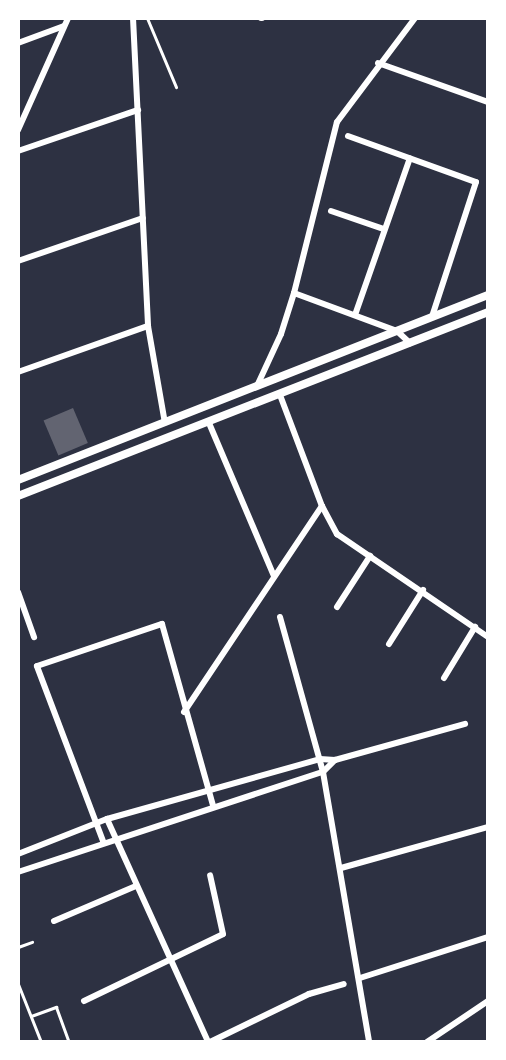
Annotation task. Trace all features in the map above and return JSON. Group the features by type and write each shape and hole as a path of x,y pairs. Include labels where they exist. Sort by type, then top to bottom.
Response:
{"main road":[{"path":"18,480 488,295"},
{"path":"18,496 488,312"},
{"path":"90,452 96,466"}],"street":[{"path":"18,130 68,18"},
{"path":"134,18 148,326 165,423"},
{"path":"257,386 282,334 332,133 378,63 412,20"},
{"path":"18,43 64,26"},
{"path":"378,63 488,102"},
{"path":"18,151 138,110"},
{"path":"348,136 476,182 431,318"},
{"path":"355,315 410,158"},
{"path":"331,211 384,229"},
{"path":"18,261 142,218"},
{"path":"294,293 397,331 410,343"},
{"path":"18,372 148,326"},
{"path":"280,395 322,506 337,534 423,590 488,637"},
{"path":"209,423 274,576"},
{"path":"184,711 322,506"},
{"path":"338,607 370,556"},
{"path":"388,644 423,590"},
{"path":"18,592 34,637"},
{"path":"280,617 324,772 369,1042"},
{"path":"103,842 37,666 162,624 184,711 213,805"},
{"path":"444,678 475,627"},
{"path":"18,854 107,819 320,759 335,760 465,724"},
{"path":"18,872 213,805 324,772 335,760"},
{"path":"107,819 209,1042 309,994 344,984"},
{"path":"341,868 488,827"},
{"path":"84,1001 223,934 210,875"},
{"path":"54,921 136,886"},
{"path":"360,978 488,936"},
{"path":"427,1042 488,1001"}],"lane":[{"path":"147,18 176,87"},
{"path":"18,947 32,942"},
{"path":"18,984 40,1042"},
{"path":"31,1016 56,1007 69,1042"}],"building":[{"path":"73,408 88,443 58,455 44,421"}]}
